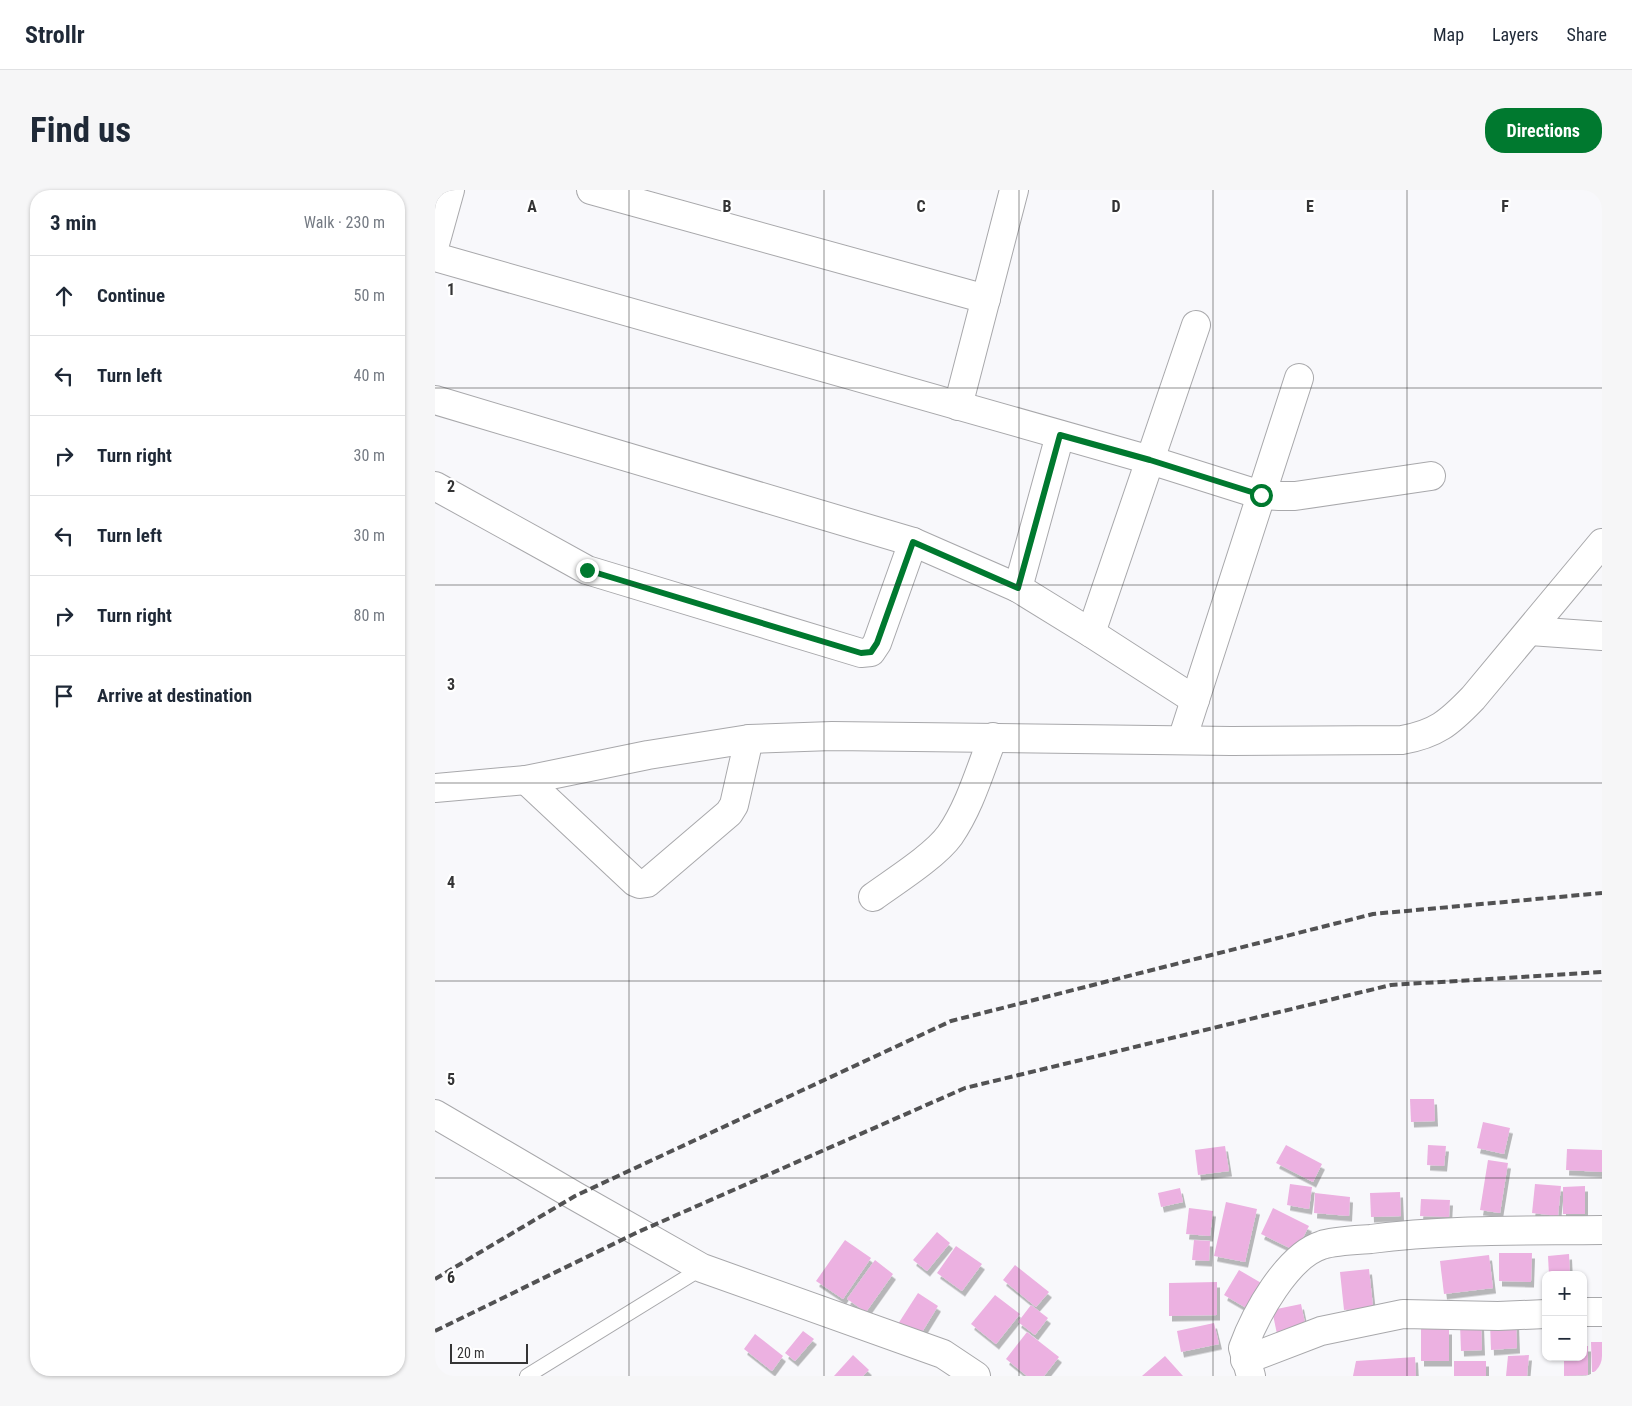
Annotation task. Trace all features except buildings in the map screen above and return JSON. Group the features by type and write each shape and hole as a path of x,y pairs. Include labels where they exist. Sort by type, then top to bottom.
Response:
{"street":[{"path":"435,244 450,190"},
{"path":"591,190 986,298"},
{"path":"958,406 1014,190"},
{"path":"435,257 1150,460 1261,495 1295,496 1431,476"},
{"path":"1091,633 1196,325"},
{"path":"1182,740 1299,378"},
{"path":"435,400 913,542 1018,588 1195,700"},
{"path":"1018,588 1060,435"},
{"path":"435,486 587,570 861,653 871,652 877,643 913,542"},
{"path":"435,788 525,780 649,755 749,739 832,736 1182,740 1402,740 1422,736 1440,728 1456,716 1602,544"},
{"path":"1530,631 1602,636"},
{"path":"873,897 936,850 949,836 963,812 993,737"},
{"path":"525,780 635,882 647,883 729,813 737,795 749,739"},
{"path":"435,1114 702,1268 943,1354 976,1376"},
{"path":"1542,1314 1499,1316 1403,1314 1321,1332 1248,1368 1243,1348 1268,1298 1286,1271 1303,1256 1322,1245 1410,1234 1602,1230"},
{"path":"1587,1312 1602,1312"}],"lane":[{"path":"527,1376 702,1268"}],"railway":[{"path":"435,1279 575,1196 951,1021 1373,914 1602,893"},
{"path":"435,1331 638,1232 965,1088 1391,985 1602,972"}],"route":[{"path":"587,570 861,653 871,652 877,643 913,542 1018,588 1060,435 1150,460 1261,495"}]}
